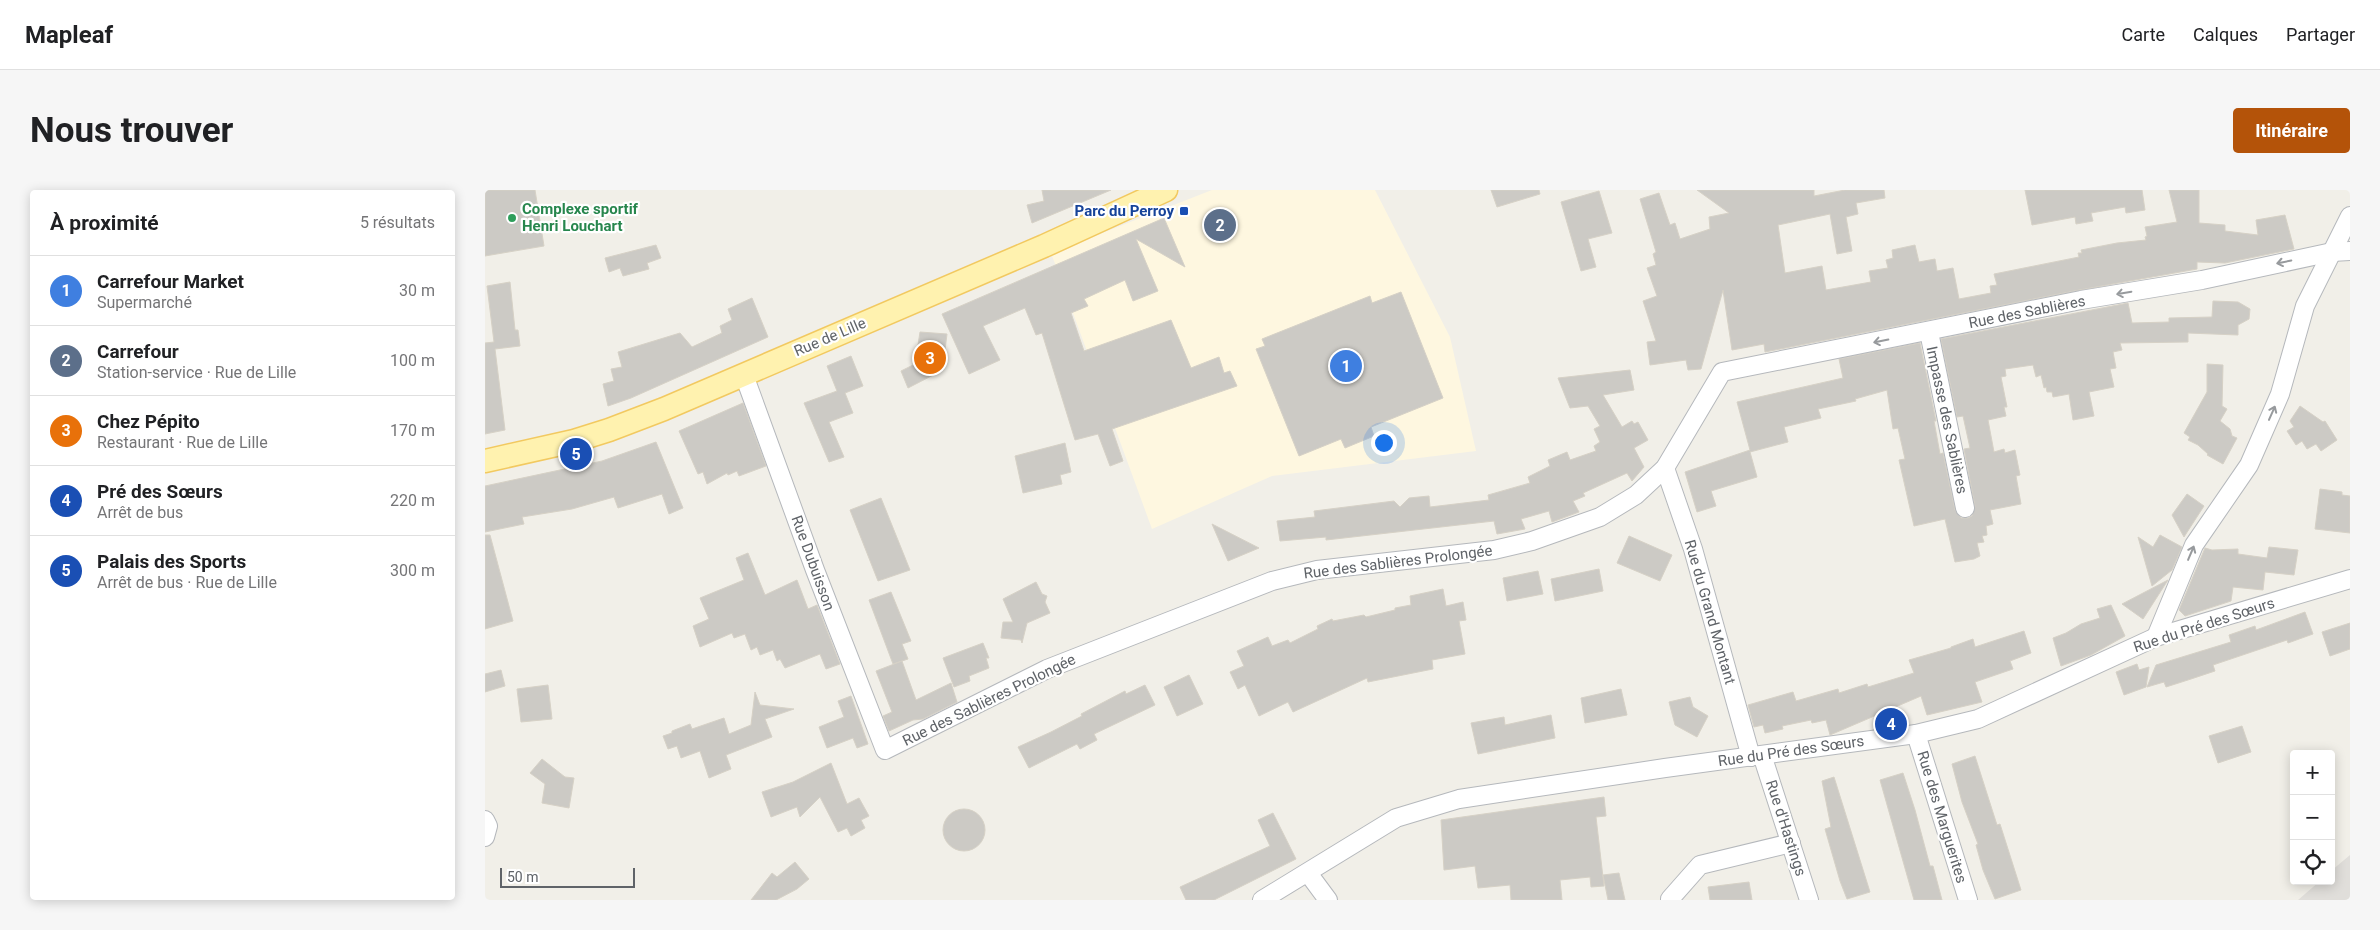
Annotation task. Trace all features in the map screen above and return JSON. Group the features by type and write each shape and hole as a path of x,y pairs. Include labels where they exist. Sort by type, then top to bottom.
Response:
{"main road":[{"name":"Rue de Lille","path":"485,461 559,445 609,430 744,375 1044,246 1166,190"}],"street":[{"path":"2156,637 2194,545 2253,456 2280,394 2305,306 2350,216"},
{"name":"Rue des Sablières","path":"1722,372 2081,300 2201,280 2332,252 2350,251"},
{"name":"Impasse des Sablières","path":"1929,332 1965,508"},
{"name":"Rue des Sablières Prolongée","path":"885,750 1047,669 1272,581 1317,570 1494,550 1533,541 1600,517 1636,495 1665,468 1722,372"},
{"name":"Rue Dubuisson","path":"744,375 818,579 885,750"},
{"name":"Rue du Grand Montant","path":"1665,468 1693,548 1757,756"},
{"name":"Rue du Pré des Sœurs","path":"1262,900 1396,818 1459,799 1916,734 1978,719 2156,637 2350,579"},
{"name":"Rue des Marguerites","path":"1916,734 1968,900"},
{"name":"Rue d'Hastings","path":"1757,756 1791,843 1809,900"},
{"path":"485,820 488,826 485,837"},
{"path":"1670,900 1700,865 1791,843"},
{"path":"1308,873 1328,900"}],"shaded area":[{"path":"1212,190 1375,190 1450,337 1476,451 1272,476 1152,529 1051,253"},
{"path":"2350,855 2350,900 2298,900 2315,885 2335,885 2335,868"}],"building":[{"name":"Complexe sportif Henri Louchart","path":"485,190 535,190 544,246 485,256"},
{"path":"1042,190 1111,190 1032,223 1027,205 1044,201"},
{"path":"1491,190 1539,190 1540,194 1497,207"},
{"path":"1697,190 1814,190 1814,196 1845,190 1884,190 1885,198 1856,203 1858,214 1846,217 1852,251 1837,254 1830,214 1778,225 1785,273 1822,266 1826,290 1871,282 1869,271 1888,268 1886,260 1893,258 1892,250 1915,245 1919,262 1935,259 1937,271 1953,268 1959,299 1991,293 1990,286 1997,285 1994,274 2079,257 2078,253 2082,253 2081,250 2146,240 2145,227 2177,222 2169,190 2199,190 2199,223 2225,225 2225,231 2258,235 2256,220 2285,215 2294,249 2225,263 2197,262 2197,269 2079,290 1765,352 1764,344 1732,350 1723,290 1701,369 1688,370 1686,360 1650,365 1647,342 1656,341 1643,301 1657,296 1647,268 1656,265 1653,254 1656,252 1640,199 1659,193 1670,225 1675,223 1680,239 1710,229 1709,217 1729,213"},
{"path":"2025,190 2142,190 2145,210 2126,213 2125,207 2091,213 2093,221 2076,224 2075,217 2032,225"},
{"path":"1599,191 1612,233 1588,239 1596,267 1581,271 1561,202"},
{"path":"1164,218 1185,267 1136,239 1158,291 1133,301 1125,280 1084,299 1088,306 1071,313 1084,351 1171,320 1191,368 1219,357 1224,373 1230,371 1237,386 1112,429 1123,461 1110,466 1098,434 1075,440 1042,333 1036,335 1025,308 983,326 1000,360 969,374 942,314"},
{"path":"656,245 661,258 647,263 649,269 623,276 620,268 609,272 605,258"},
{"path":"510,282 515,330 518,330 520,346 495,349 505,430 485,434 485,343 494,342 487,286"},
{"path":"1401,292 1443,398 1371,427 1374,436 1345,448 1341,439 1299,456 1256,349 1265,346 1262,339 1370,296 1372,303"},
{"path":"752,298 768,337 631,398 608,406 603,384 614,381 611,369 622,367 618,352 680,333 692,347 722,333 720,326 732,320 728,309"},
{"path":"2213,301 2238,302 2250,309 2249,319 2238,325 2238,335 2188,333 2188,342 2120,343 2122,350 2113,352 2116,368 2110,369 2114,387 2089,392 2094,416 2073,420 2069,394 2053,397 2052,392 2047,392 2046,387 2044,388 2041,375 2036,377 2033,365 2005,369 2006,376 2001,377 2007,407 2004,407 2006,416 1988,420 1994,452 2004,449 2005,453 2015,450 2020,475 2016,476 2021,504 1990,510 1993,524 1986,526 1987,535 1982,536 1984,542 1977,543 1980,556 1974,559 1955,562 1945,519 1914,526 1899,460 1905,459 1898,428 1893,429 1887,390 1855,399 1856,401 1818,409 1821,418 1784,427 1788,442 1750,452 1757,477 1711,491 1716,506 1697,512 1685,472 1750,450 1737,402 1843,378 1839,359 1920,343 1936,421 1934,421 1940,454 1943,453 1955,510 1961,518 1968,518 1972,516 1975,506 1964,449 1970,448 1963,416 1957,417 1941,339 2128,303 2132,323 2169,322 2169,318 2212,317"},
{"path":"920,332 947,334 943,366 939,365 939,372 908,388 901,371 915,364"},
{"path":"851,356 863,386 845,393 853,413 829,422 844,457 829,462 804,403 837,391 827,366"},
{"path":"2207,364 2223,365 2222,406 2227,409 2220,421 2230,429 2232,436 2237,438 2223,464 2207,455 2198,445 2188,440 2190,437 2184,433 2207,392"},
{"path":"1630,370 1634,390 1603,395 1622,427 1632,421 1634,424 1638,422 1648,440 1634,448 1644,467 1632,481 1627,473 1583,493 1585,496 1573,501 1579,512 1552,522 1549,511 1521,519 1525,529 1497,534 1494,521 1326,540 1326,537 1280,541 1277,521 1315,517 1314,511 1394,501 1400,507 1409,498 1429,496 1430,507 1489,500 1488,495 1530,483 1528,477 1550,466 1548,460 1567,452 1570,460 1596,451 1594,446 1600,442 1594,429 1600,426 1588,406 1570,408 1558,378"},
{"path":"743,403 766,466 739,476 737,471 728,475 727,473 707,484 703,472 698,474 679,431"},
{"path":"2300,406 2323,422 2325,421 2337,440 2321,451 2316,444 2307,449 2302,441 2296,445 2287,431 2294,427 2290,421"},
{"path":"656,442 683,508 669,514 662,494 618,508 614,497 572,509 522,517 524,524 485,532 485,486 602,461"},
{"path":"1065,443 1071,472 1060,475 1062,484 1023,493 1015,456"},
{"path":"2320,489 2342,492 2342,495 2350,496 2350,533 2315,529"},
{"path":"2187,494 2204,506 2184,537 2172,515"},
{"path":"881,498 910,570 878,581 850,510"},
{"path":"1212,524 1259,548 1228,561"},
{"path":"485,535 490,535 513,621 485,629"},
{"path":"2160,535 2182,547 2172,570 2152,586 2138,537 2153,547"},
{"path":"1629,536 1672,555 1660,581 1617,563"},
{"path":"2269,547 2298,550 2294,575 2265,572 2263,590 2233,587 2231,601 2185,616 2179,610 2205,548 2212,550 2238,549 2238,554 2267,558"},
{"path":"748,553 765,595 797,580 808,609 817,605 840,664 826,669 820,654 785,668 780,659 777,661 773,650 760,655 757,647 751,650 745,634 734,638 732,633 700,647 693,626 709,619 700,598 744,580 736,558"},
{"path":"1599,569 1603,591 1555,601 1551,579"},
{"path":"1538,571 1543,594 1507,601 1503,578"},
{"path":"2168,580 2143,619 2122,604"},
{"path":"1036,582 1042,594 1047,596 1045,602 1050,613 1027,623 1022,643 1021,640 1001,638 1003,622 1013,622 1003,599"},
{"path":"1443,589 1446,606 1463,602 1466,620 1459,621 1465,654 1432,660 1433,669 1368,682 1367,678 1293,712 1288,702 1259,716 1245,685 1238,689 1230,672 1244,666 1237,651 1268,637 1272,646 1288,640 1290,643 1318,629 1317,626 1332,619 1333,621 1364,615 1366,617 1395,610 1395,608 1411,605 1410,596"},
{"path":"891,592 911,641 902,644 908,659 893,664 869,600"},
{"path":"2111,605 2125,636 2091,655 2061,666 2053,638 2081,624 2100,618 2097,609"},
{"path":"2305,612 2313,634 2288,643 2287,640 2213,665 2215,671 2166,687 2164,682 2147,687 2156,665 2231,642 2229,635 2255,626 2256,630"},
{"path":"2350,623 2350,649 2330,656 2322,632"},
{"path":"2024,631 2031,653 2010,661 2013,669 1975,682 1982,702 1927,715 1921,696 1830,735 1826,720 1812,723 1811,720 1782,726 1783,729 1765,733 1763,725 1754,727 1748,705 1793,692 1796,701 1838,689 1839,693 1867,684 1868,687 1914,673 1909,660 1951,648 1973,639 1975,647"},
{"path":"983,643 989,658 986,658 989,668 969,676 970,681 954,687 943,658"},
{"path":"902,661 916,700 951,683 957,702 923,719 913,720 889,731 883,716 892,712 876,671"},
{"path":"2137,664 2139,670 2149,667 2146,687 2124,695 2116,672"},
{"path":"501,670 505,686 485,692 485,674"},
{"path":"1189,675 1203,704 1177,716 1164,687"},
{"path":"548,685 552,719 521,722 517,689"},
{"path":"1145,685 1155,705 1094,734 1097,740 1080,749 1077,744 1029,768 1018,747 1082,716 1081,714 1125,691 1126,694"},
{"path":"1621,689 1627,715 1585,723 1581,698"},
{"path":"755,692 760,705 794,709 765,719 772,737 726,755 731,769 709,778 700,751 681,758 677,746 668,749 663,736 690,724 692,729 724,718 729,734 751,725"},
{"path":"851,696 868,744 857,748 853,738 827,748 819,727 844,717 838,701"},
{"path":"1690,697 1693,707 1708,716 1697,737 1675,725 1669,702"},
{"path":"1551,715 1555,738 1478,754 1471,723 1504,717 1505,725"},
{"path":"2242,726 2251,752 2218,763 2209,736"},
{"path":"1975,756 1997,825 2000,824 2021,890 1995,899 1983,870 1976,845 1978,844 1962,802 1952,764"},
{"path":"542,759 565,777 574,778 569,808 542,803 545,784 530,773"},
{"path":"831,763 847,804 859,798 869,816 861,820 865,828 851,836 847,828 838,832 820,797 800,817 797,807 771,817 762,792 793,782"},
{"path":"1903,773 1942,900 1914,900 1880,780"},
{"path":"1834,777 1870,892 1847,899 1825,829 1831,827 1822,781"},
{"path":"1604,797 1606,816 1596,817 1604,886 1591,887 1590,877 1560,880 1562,900 1511,900 1510,885 1478,888 1475,866 1444,870 1441,820"},
{"path":"968,809 976,812 982,818 985,830 982,842 976,848 960,851 952,848 946,842 943,826 946,818 952,812"},
{"path":"1273,813 1296,859 1214,900 1186,900 1180,887 1270,846 1258,820"},
{"path":"795,862 809,879 797,889 776,900 751,900 772,873 777,877"},
{"path":"1619,873 1625,900 1608,900 1603,875"},
{"path":"1749,882 1752,900 1710,900 1708,887"}],"place":[{"name":"Parc du Perroy","path":"1184,211"},
{"name":"Complexe sportif Henri Louchart","path":"512,218"},
{"name":"Carrefour","path":"1220,225"},
{"name":"Chez Pépito","path":"930,358"},
{"name":"Carrefour Market","path":"1346,366"},
{"name":"Palais des Sports","path":"576,454"},
{"name":"Pré des Sœurs","path":"1891,724"}]}
